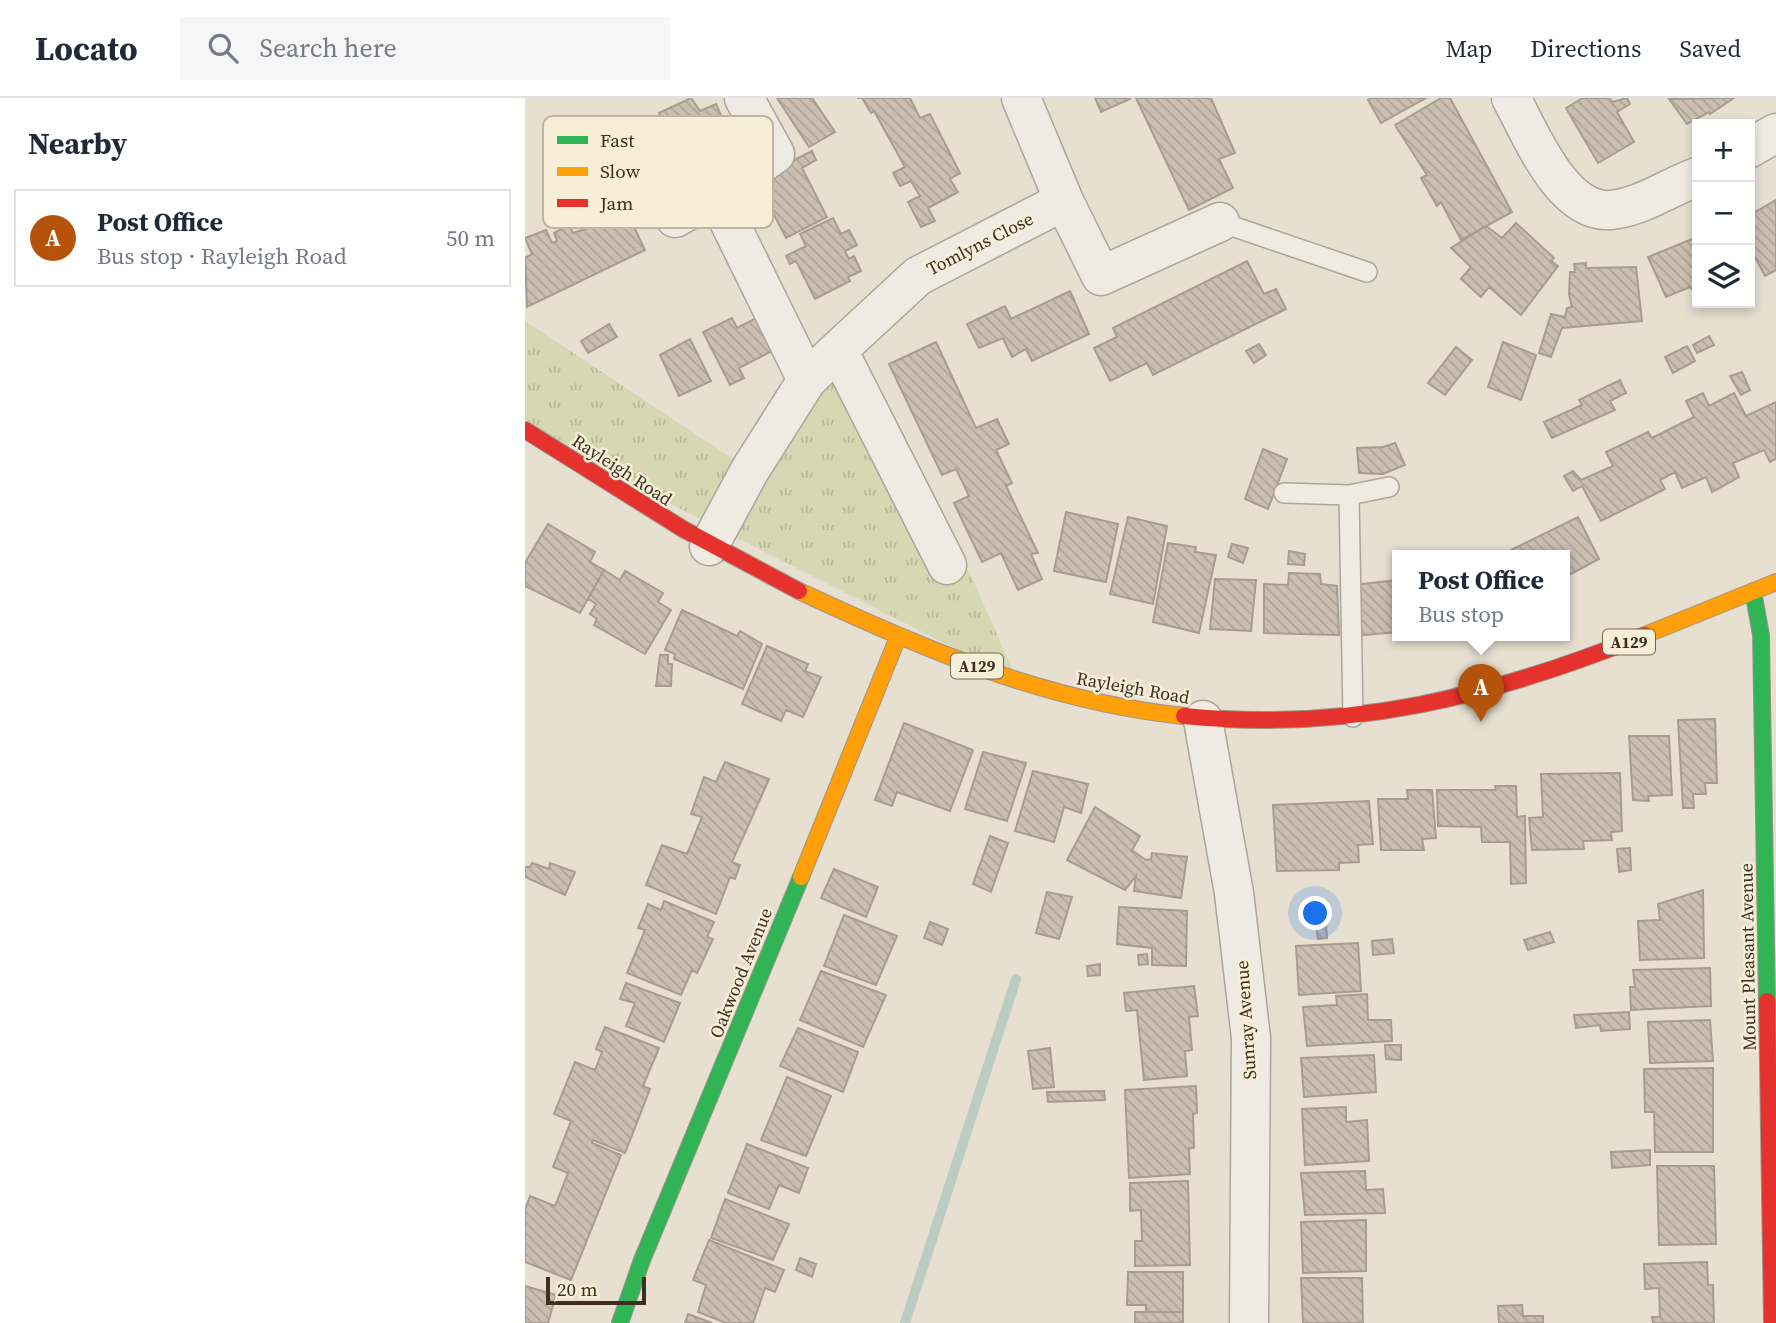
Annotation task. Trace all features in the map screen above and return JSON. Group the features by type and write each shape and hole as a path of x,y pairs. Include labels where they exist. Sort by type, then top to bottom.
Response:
{"street":[{"path":"744,98 754,116"},
{"path":"1021,98 1064,201 1101,276 1220,222"},
{"path":"1511,98 1553,174 1577,202 1608,210 1656,196 1692,179"},
{"path":"1755,145 1776,133"},
{"name":"Tomlyns Close","path":"709,546 750,470 807,380 918,276 1064,201"},
{"path":"732,228 807,380"},
{"path":"838,350 947,565"},
{"name":"Rayleigh Road","path":"525,430 646,510 709,546 898,637 1053,693 1203,720 1353,717 1479,692 1627,643 1776,582"},
{"name":"Mount Pleasant Avenue","path":"1752,591 1761,635 1772,1323"},
{"name":"Oakwood Avenue","path":"620,1323 642,1260 729,1055 898,637"},
{"name":"Sunray Avenue","path":"1203,720 1234,893 1251,1038 1249,1323"}],"lane":[{"path":"1220,222 1367,272"},
{"path":"1284,493 1349,495 1389,487"},
{"path":"1349,495 1353,717"}],"green space":[{"path":"525,321 750,470 838,350 947,565 969,571 1017,680 525,430"}],"building":[{"path":"691,98 700,111 716,104 721,116 660,116 659,113"},
{"path":"777,98 812,98 835,132 809,147"},
{"path":"862,98 910,98 920,118 930,114 960,173 950,179 958,192 928,208 935,221 921,227 908,202 920,196 911,181 900,186 893,173 905,167 874,111 871,113"},
{"path":"1095,98 1129,98 1130,99 1101,112"},
{"path":"1136,98 1211,98 1235,153 1219,159 1233,188 1189,210"},
{"path":"1426,98 1381,123 1368,100"},
{"path":"1441,98 1450,98 1512,212 1461,240 1441,202 1437,206 1421,178 1427,175 1395,125"},
{"path":"1583,98 1610,98 1612,102 1627,98 1630,104 1617,112 1634,142 1598,163 1566,108"},
{"path":"1734,98 1710,114 1709,112 1692,119 1687,124 1669,99"},
{"path":"812,151 816,160 802,168 827,217 786,238 773,213 773,171"},
{"path":"1776,200 1776,270 1765,276 1755,257 1755,212"},
{"path":"833,218 841,234 849,230 857,245 845,251 849,259 854,256 861,271 848,277 850,281 815,299 796,261 790,264 786,256 806,246 800,234"},
{"path":"1516,223 1554,258 1551,261 1558,266 1521,315 1489,287 1481,297 1461,279 1471,267 1451,248 1486,226 1502,238"},
{"path":"563,228 570,228 573,233 588,228 635,228 645,250 527,307 525,258 532,254 525,238 546,230 552,243 557,241 554,233"},
{"path":"1692,239 1692,290 1690,287 1666,297 1648,257"},
{"path":"1247,261 1264,294 1276,289 1286,309 1153,375 1147,363 1110,381 1094,348 1117,337 1113,328"},
{"path":"1586,263 1586,268 1636,267 1642,321 1562,328 1551,357 1539,353 1551,314 1565,317 1567,308 1572,307 1569,294 1570,272 1575,272 1574,264"},
{"path":"1070,291 1089,334 1032,361 1026,349 1012,357 1003,338 979,348 967,324 1005,306 1011,319"},
{"path":"732,318 737,328 756,318 772,351 739,368 744,378 730,385 703,332"},
{"path":"609,324 617,337 588,353 581,341"},
{"path":"1709,336 1714,345 1697,353 1693,345"},
{"path":"690,339 711,381 679,396 660,355"},
{"path":"936,342 976,428 997,419 1009,444 996,450 1012,483 1006,486 1038,553 1031,554 1042,579 1018,590 1001,553 982,562 954,503 969,496 956,469 942,475 889,364"},
{"path":"1503,342 1536,355 1521,400 1488,387"},
{"path":"1259,344 1266,355 1254,363 1246,351"},
{"path":"1687,346 1695,361 1673,373 1665,357"},
{"path":"1456,347 1472,360 1445,395 1428,383"},
{"path":"1742,372 1750,390 1741,395 1730,376"},
{"path":"1620,380 1626,393 1610,401 1615,410 1552,438 1544,422 1582,405 1579,400"},
{"path":"1703,393 1709,406 1734,393 1746,416 1776,402 1776,459 1770,462 1764,450 1733,463 1739,477 1712,492 1706,477 1682,488 1675,472 1660,480 1665,489 1601,521 1582,486 1573,491 1564,476 1573,471 1581,480 1613,466 1606,452 1648,432 1652,438 1694,417 1686,401"},
{"path":"1395,443 1405,465 1383,474 1359,473 1357,448 1383,447"},
{"path":"1263,449 1287,459 1268,509 1245,499"},
{"path":"1066,512 1118,524 1106,582 1054,571"},
{"path":"1128,517 1167,526 1153,604 1110,594"},
{"path":"1578,517 1599,559 1570,574 1570,550 1511,550"},
{"path":"548,524 595,552 590,562 604,570 580,613 525,586 525,563"},
{"path":"1168,543 1196,547 1195,552 1216,555 1199,633 1153,622"},
{"path":"1232,544 1248,548 1243,563 1228,557"},
{"path":"1289,551 1305,554 1304,565 1288,564"},
{"path":"604,570 620,580 625,571 663,593 658,602 671,610 645,654 594,625 597,619 590,614 596,604 588,599"},
{"path":"1289,573 1320,574 1321,584 1337,586 1339,635 1264,633 1264,584 1288,585"},
{"path":"1215,579 1256,580 1251,631 1210,629"},
{"path":"1392,581 1392,632 1355,636 1353,585"},
{"path":"682,610 737,636 740,631 762,644 743,689 674,659 675,654 665,650"},
{"path":"767,646 808,664 805,671 821,677 803,717 786,710 781,721 742,704"},
{"path":"660,655 668,655 668,664 672,664 671,686 656,686"},
{"path":"1715,719 1717,783 1705,783 1706,794 1693,794 1694,808 1683,808 1678,720"},
{"path":"904,723 973,750 950,811 897,792 892,806 875,800"},
{"path":"1629,736 1669,736 1672,795 1648,796 1649,801 1633,800"},
{"path":"983,752 1026,763 1007,821 965,809"},
{"path":"725,762 769,779 732,862 740,865 735,879 730,877 716,914 646,885 662,845 687,854 702,817 691,814 704,777 716,782"},
{"path":"1033,771 1088,784 1081,813 1064,807 1054,842 1015,831"},
{"path":"1620,773 1622,831 1611,832 1612,840 1583,841 1584,849 1532,850 1529,818 1543,817 1541,774"},
{"path":"1495,786 1516,786 1517,817 1525,816 1526,883 1511,884 1510,842 1482,842 1481,827 1438,826 1437,790 1496,790"},
{"path":"1407,790 1432,790 1436,838 1422,839 1424,850 1381,850 1378,799 1408,799"},
{"path":"1369,801 1373,844 1358,845 1359,862 1339,863 1339,870 1277,871 1273,805"},
{"path":"1095,807 1140,836 1132,850 1146,860 1151,859 1152,853 1187,857 1181,898 1134,891 1136,876 1125,890 1067,860"},
{"path":"990,836 1008,843 991,892 973,884"},
{"path":"1630,848 1631,870 1619,872 1617,849"},
{"path":"532,863 549,869 550,863 575,872 565,895 525,877 525,867 530,867"},
{"path":"834,869 878,887 866,917 821,898"},
{"path":"1703,890 1704,958 1640,960 1638,921 1660,920 1658,904"},
{"path":"1047,892 1072,897 1059,939 1036,933"},
{"path":"664,901 714,922 707,937 713,939 697,973 692,970 681,995 627,973 645,930 638,928 648,904 661,910"},
{"path":"1119,907 1187,911 1186,966 1152,965 1152,948 1117,944"},
{"path":"844,915 897,936 876,985 824,966"},
{"path":"930,922 948,929 942,945 924,938"},
{"path":"1326,923 1327,938 1318,939 1316,924"},
{"path":"1550,932 1554,942 1528,950 1524,940"},
{"path":"1392,939 1394,953 1373,955 1372,941"},
{"path":"1358,943 1361,991 1299,995 1296,946"},
{"path":"1147,954 1148,964 1139,965 1138,955"},
{"path":"1100,964 1100,975 1088,976 1087,966"},
{"path":"1710,968 1711,1006 1631,1010 1630,987 1635,987 1633,970"},
{"path":"821,971 886,995 863,1047 800,1020"},
{"path":"626,983 680,1003 664,1042 626,1026 635,1003 620,999"},
{"path":"1194,986 1198,1016 1189,1017 1192,1050 1185,1051 1187,1076 1144,1080 1137,1010 1126,1011 1124,993"},
{"path":"1367,994 1368,1020 1391,1020 1392,1041 1307,1046 1303,1007 1337,1005 1336,996"},
{"path":"1629,1012 1630,1029 1601,1031 1600,1025 1576,1028 1574,1015"},
{"path":"1710,1020 1713,1061 1650,1063 1648,1022"},
{"path":"605,1027 659,1048 643,1086 650,1089 625,1153 593,1140 592,1143 621,1155 571,1280 525,1262 525,1210 530,1196 555,1206 568,1173 553,1167 571,1121 554,1114 575,1062 595,1070 602,1052 596,1049"},
{"path":"798,1028 858,1052 843,1092 780,1066"},
{"path":"1385,1045 1401,1045 1401,1060 1386,1059"},
{"path":"1050,1048 1054,1087 1033,1089 1028,1051"},
{"path":"1374,1055 1376,1092 1304,1097 1301,1058"},
{"path":"1713,1068 1713,1152 1655,1152 1654,1112 1645,1112 1644,1069"},
{"path":"787,1077 831,1096 806,1156 761,1140"},
{"path":"1196,1086 1197,1113 1193,1114 1194,1148 1189,1148 1190,1174 1129,1178 1125,1090"},
{"path":"1104,1091 1105,1100 1048,1102 1047,1092"},
{"path":"1346,1107 1346,1122 1367,1120 1369,1161 1305,1165 1302,1109"},
{"path":"747,1144 808,1168 799,1193 779,1185 769,1209 728,1193"},
{"path":"1650,1150 1650,1165 1612,1168 1611,1152"},
{"path":"1657,1166 1714,1166 1716,1244 1659,1245"},
{"path":"1365,1171 1366,1190 1383,1189 1385,1213 1305,1215 1301,1173"},
{"path":"1188,1181 1190,1265 1135,1266 1135,1241 1142,1241 1141,1210 1130,1211 1130,1183"},
{"path":"725,1199 789,1224 773,1260 711,1238"},
{"path":"1366,1220 1366,1271 1303,1273 1301,1222"},
{"path":"709,1240 784,1270 775,1292 765,1288 753,1323 726,1323 698,1312 706,1285 693,1280"},
{"path":"800,1258 816,1264 812,1277 796,1270"},
{"path":"1707,1262 1708,1285 1713,1285 1714,1323 1653,1323 1652,1317 1660,1317 1659,1288 1645,1289 1644,1264"},
{"path":"1128,1272 1183,1272 1183,1312 1146,1312 1146,1305 1127,1305"},
{"path":"1301,1278 1362,1278 1363,1323 1303,1323"},
{"path":"525,1286 556,1295 548,1323 525,1323"},
{"path":"1522,1305 1523,1316 1543,1316 1543,1323 1499,1323 1498,1306"},
{"path":"1135,1312 1183,1312 1183,1323 1135,1323"},
{"path":"688,1314 712,1323 685,1323"}],"waterway":[{"path":"905,1323 1016,979"}],"traffic: fast":[{"path":"1753,591 1761,635 1767,1001"},
{"path":"620,1323 642,1260 801,877"}],"traffic: slow":[{"path":"1645,635 1776,582"},
{"path":"799,591 939,652 1035,686 1083,699 1184,716"},
{"path":"801,877 898,637"}],"traffic: jam":[{"path":"525,430 683,529 799,591"},
{"path":"1184,716 1245,720 1304,719 1419,705 1532,676 1645,635"},
{"path":"1767,1001 1772,1323"}],"place":[{"name":"Post Office","path":"1481,722"}]}
